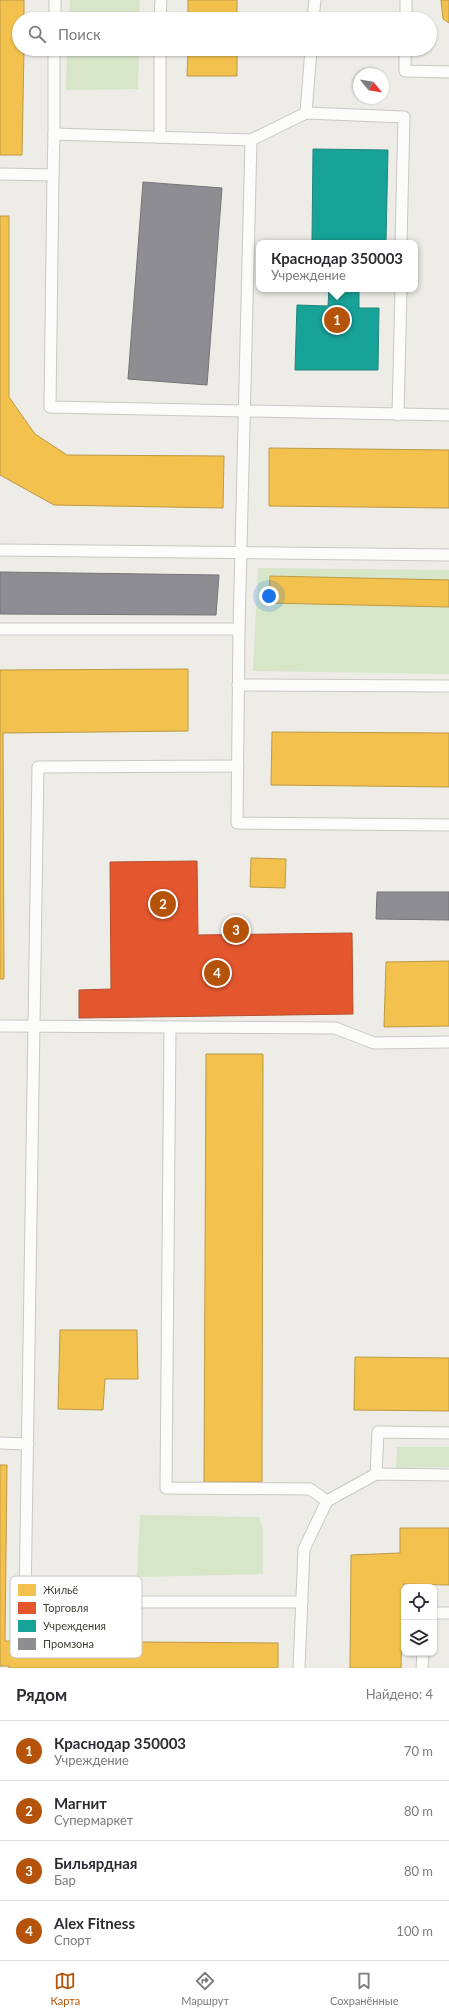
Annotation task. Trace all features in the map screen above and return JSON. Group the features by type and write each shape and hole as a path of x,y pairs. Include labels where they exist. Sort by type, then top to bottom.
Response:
{"lane":[{"path":"55,0 55,12"},
{"path":"160,0 160,12"},
{"path":"314,12 315,0"},
{"path":"406,0 406,12"},
{"path":"54,56 50,407 449,415"},
{"path":"160,56 160,137"},
{"path":"306,113 310,56"},
{"path":"405,56 405,71 449,72"},
{"path":"54,134 252,140 306,113 404,117 402,240"},
{"path":"252,140 239,629 237,823 449,825"},
{"path":"0,174 53,175"},
{"path":"398,415 401,292"},
{"path":"0,550 241,554 449,555"},
{"path":"0,629 239,629"},
{"path":"238,685 449,686"},
{"path":"25,1576 38,767 238,766"},
{"path":"0,1026 335,1028 374,1043 449,1042"},
{"path":"170,1027 166,1488 310,1489 327,1501"},
{"path":"376,1474 378,1432 449,1433"},
{"path":"0,1443 28,1444"},
{"path":"299,1668 304,1549 327,1501 376,1474 449,1475"},
{"path":"142,1602 302,1602"},
{"path":"437,1613 449,1613"},
{"path":"422,1668 423,1656"}],"green space":[{"path":"70,0 140,0 139,12 69,12"},
{"path":"67,56 139,56 138,89 66,90"},
{"path":"258,568 449,570 449,674 253,671"},
{"path":"397,1447 449,1447 449,1467 396,1468"},
{"path":"140,1515 259,1517 263,1531 263,1574 137,1576"}],"building: Жильё":[{"path":"0,0 24,0 24,12 12,12 12,56 24,56 22,155 0,155"},
{"path":"188,0 237,0 237,12 188,12"},
{"path":"441,0 449,0 449,23 443,19"},
{"path":"188,56 237,56 237,76 187,76"},
{"path":"0,216 9,216 9,397 35,434 67,455 224,456 223,508 54,505 0,475"},
{"path":"269,448 449,450 449,508 269,506"},
{"path":"270,576 449,580 449,607 269,603"},
{"path":"188,669 188,731 3,733 4,979 0,979 0,670"},
{"path":"272,732 449,733 449,787 271,785"},
{"path":"251,858 286,859 285,888 250,887"},
{"path":"449,961 449,1026 384,1027 386,962"},
{"path":"206,1054 263,1054 262,1482 204,1482"},
{"path":"60,1330 137,1330 138,1379 105,1379 103,1410 58,1409"},
{"path":"355,1357 449,1358 449,1411 354,1410"},
{"path":"0,1465 7,1465 5,1641 10,1641 10,1658 142,1658 142,1642 278,1643 278,1668 9,1668 9,1666 0,1666"},
{"path":"400,1528 449,1528 449,1585 401,1584 401,1668 350,1668 351,1555 400,1553"}],"building: Торговля":[{"path":"197,861 198,935 352,933 353,1014 79,1018 79,990 111,989 110,862"}],"building: Учреждения":[{"path":"313,149 388,150 386,240 312,240"},
{"path":"329,292 359,292 359,308 379,308 378,370 295,370 297,305 328,306"}],"building: Промзона":[{"path":"143,182 222,188 207,385 128,379"},
{"path":"0,572 219,575 216,615 0,614"},
{"path":"377,892 449,892 449,920 376,919"}],"place":[{"name":"Краснодар 350003","path":"337,320"},
{"name":"Магнит","path":"163,904"},
{"name":"Бильярдная","path":"236,930"},
{"name":"Alex Fitness","path":"217,973"}]}
